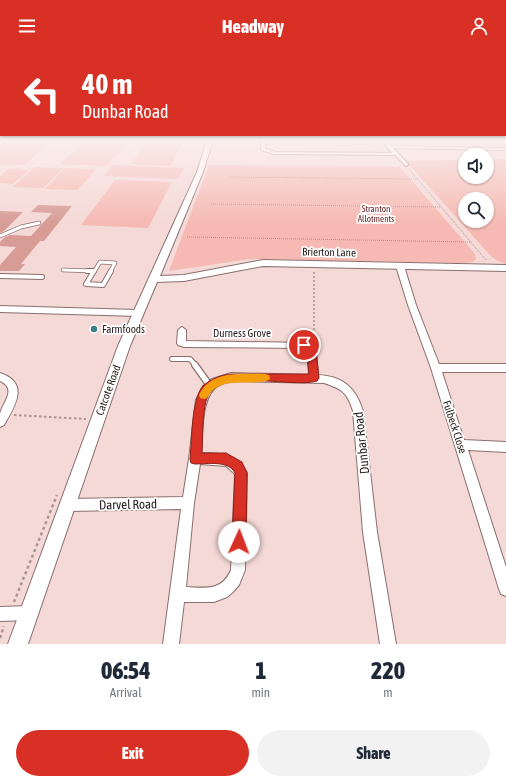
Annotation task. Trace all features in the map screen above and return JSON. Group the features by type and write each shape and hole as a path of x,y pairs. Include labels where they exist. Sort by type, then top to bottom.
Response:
{"street":[{"name":"Catcote Road","path":"18,644 124,346 201,168"},
{"name":"Brierton Lane","path":"153,279 184,278 263,263 506,268"},
{"name":"Fulbeck Close","path":"400,266 412,305 436,368 501,561 506,589"},
{"path":"0,309 138,313"},
{"name":"Durness Grove","path":"182,330 180,343 184,344 304,345 311,350"},
{"path":"311,350 314,378"},
{"path":"436,368 506,368"},
{"path":"0,377 6,379 14,390 12,402 2,419"},
{"name":"Dunbar Road","path":"210,386 222,379 231,378 314,378 331,381 342,385 350,392 358,411 370,532 388,644"},
{"path":"171,644 188,503 195,459 201,400 210,386"},
{"path":"461,445 506,447"},
{"path":"178,594 212,595 223,592 230,587 236,578 238,570 241,473 238,466 226,459 195,459"},
{"name":"Darvel Road","path":"68,504 188,503"},
{"path":"0,614 29,613"}],"lane":[{"path":"0,236 21,227 39,223"},
{"path":"100,262 116,263 103,285 86,284 94,272 100,262"},
{"path":"62,270 94,272"},
{"path":"0,276 42,277"},
{"path":"172,359 190,359 210,386"}],"path":[{"path":"408,168 483,256 489,259 488,262"},
{"path":"229,176 418,179"},
{"path":"211,204 441,207"},
{"path":"187,236 471,242"},
{"path":"311,350 314,342 314,264"},
{"path":"2,419 97,419"}],"green space":[{"path":"34,168 64,168 43,188 12,187"},
{"path":"65,168 96,169 78,190 45,189"},
{"path":"111,168 184,168 178,179 104,176"},
{"name":"Stranton Allotments","path":"208,168 401,168 475,254 476,259 472,262 465,263 250,259 169,271"},
{"path":"412,168 458,168 458,184 494,184 494,168 506,168 506,264 496,260 489,254 466,228 494,228 494,192 458,192 458,219"},
{"path":"8,169 29,170 13,184 0,183 0,176"},
{"path":"115,180 172,182 148,228 81,225"}],"building":[{"path":"38,205 72,206 44,241 40,241 21,264 25,264 19,271 0,271 0,265 16,247 0,246 0,242 5,237 10,235 31,236 52,213 31,212"},
{"path":"0,211 23,212 4,231 0,233"}],"slow traffic":[{"path":"204,395 207,389 215,382 222,379 265,378"}],"place":[{"name":"Farmfoods","path":"94,329"}],"route":[{"path":"239,542 241,473 238,466 226,459 195,459 201,400 207,389 215,382 222,379 314,378 311,350 309,347 304,345"}]}
